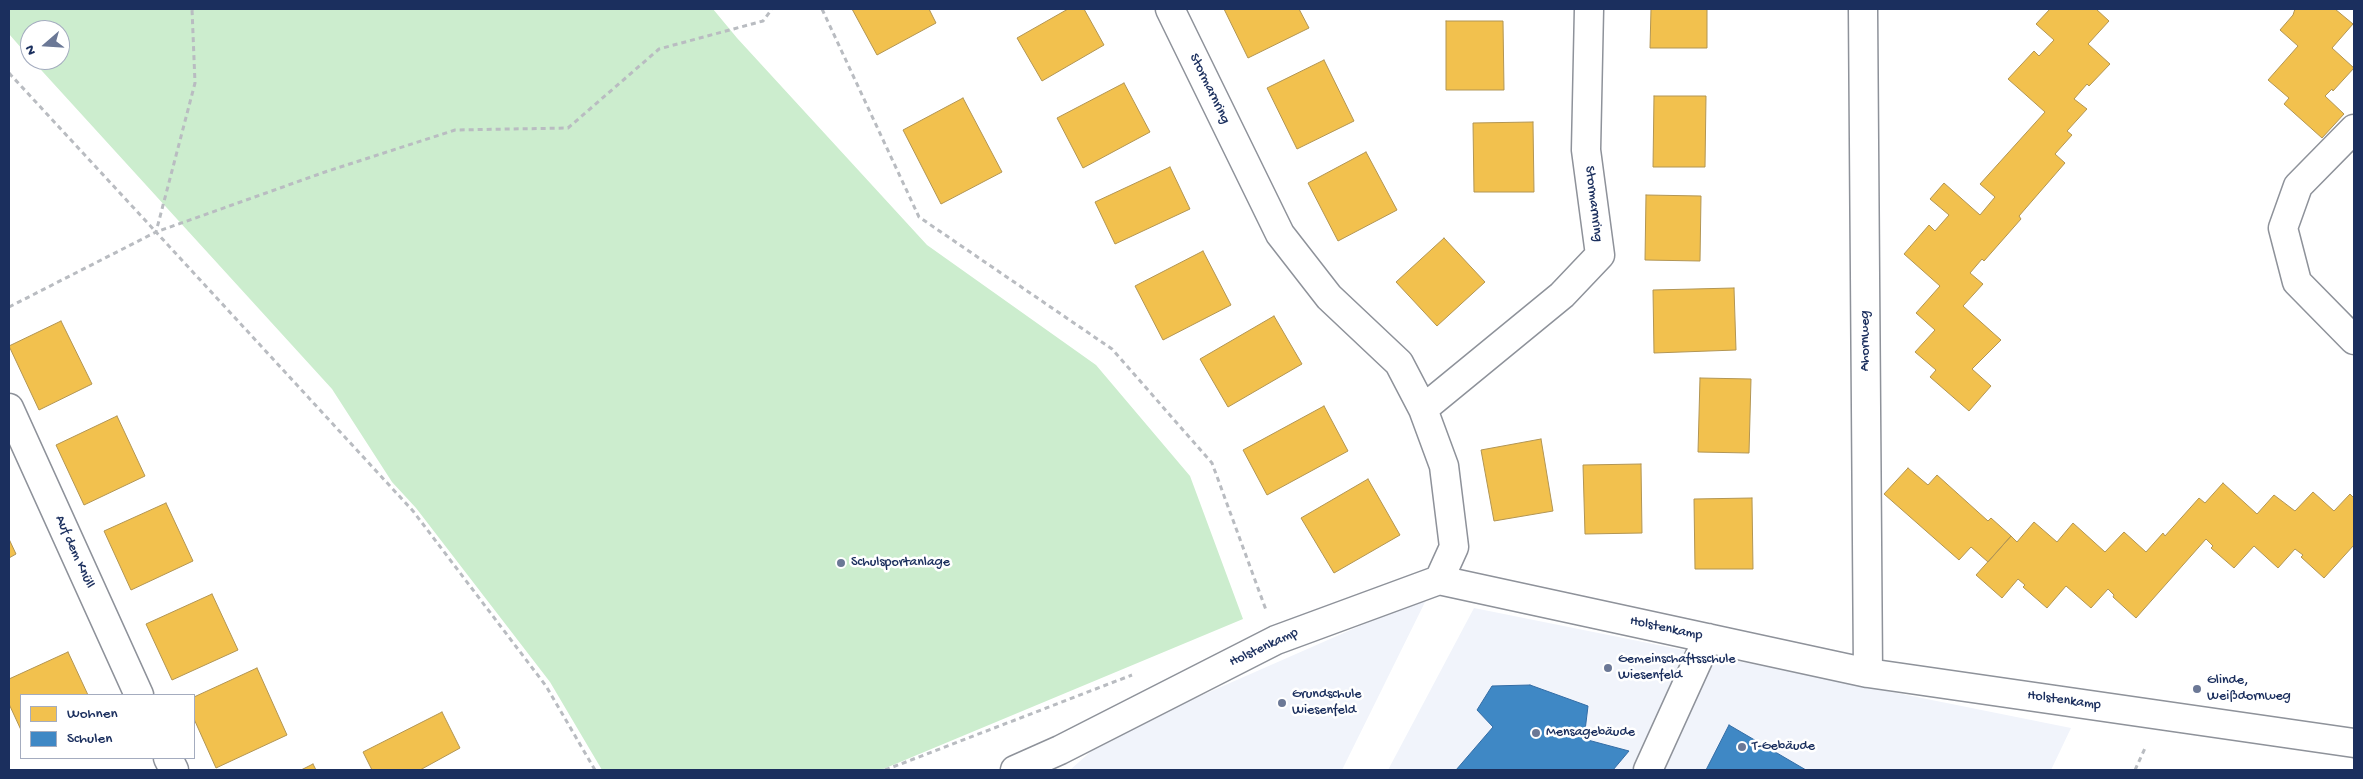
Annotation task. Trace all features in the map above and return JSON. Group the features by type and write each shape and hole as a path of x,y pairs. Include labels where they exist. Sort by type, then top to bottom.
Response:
{"street":[{"name":"Stormarnring","path":"1170,9 1280,234 1329,296 1398,363 1424,409 1444,466 1454,547 1439,580"},
{"name":"Stormarnring","path":"1424,409 1562,296 1600,255 1586,150 1589,9"},
{"name":"Ahornweg","path":"1863,9 1868,673"},
{"path":"2354,129 2298,186 2284,228 2297,282 2354,340"},
{"name":"Auf dem Knüll","path":"9,408 139,694"},
{"name":"Holstenkamp","path":"1015,770 1060,750 1276,640 1439,580 1868,673 2354,743"},
{"path":"1648,770 1708,638"}],"path":[{"path":"156,232 195,83 192,9"},
{"path":"9,306 156,232 325,172 455,130 568,128 659,48 763,21 772,9"},
{"path":"822,9 919,217 1112,350 1212,463 1276,640"},
{"path":"9,73 413,511 546,686 595,770"}],"shaded area":[{"name":"Grundschule Wiesenfeld","path":"1428,596 1342,770 1070,770 1107,737"},
{"name":"Gemeinschaftsschule Wiesenfeld","path":"1474,608 2071,728 2051,770 1388,770"}],"green space":[{"path":"9,9 713,9 737,38 927,245 1096,365 1190,476 1243,619 881,770 602,770 550,682 416,508 392,482 332,389 41,70 70,70 70,20 20,20 20,47 9,34"}],"building: Wohnen":[{"path":"852,9 929,9 936,23 877,55"},
{"path":"1068,9 1084,9 1104,45 1042,81 1017,38"},
{"path":"1224,9 1299,9 1309,28 1248,58"},
{"path":"1651,9 1707,9 1707,48 1650,48"},
{"path":"2050,9 2096,9 2109,21 2088,44 2110,64 2089,86 2087,84 2074,99 2087,109 2067,131 2072,135 2055,154 2065,163 2019,216 2021,219 1984,261 1982,259 1970,273 1983,284 1963,306 2001,340 1972,369 1991,386 1969,411 1930,377 1936,370 1915,352 1935,330 1916,313 1940,286 1904,254 1929,225 1935,231 1949,215 1930,199 1944,183 1980,215 1995,197 1980,184 2045,112 2008,79 2034,51 2039,56 2054,40 2036,24"},
{"path":"2295,9 2335,9 2353,24 2332,48 2354,68 2333,91 2332,89 2325,96 2344,114 2322,138 2284,104 2289,98 2268,80 2298,46 2280,30 2293,15"},
{"path":"1446,21 1503,21 1504,90 1446,90"},
{"path":"1324,60 1354,121 1297,149 1267,88"},
{"path":"1124,83 1150,132 1083,168 1057,118"},
{"path":"1654,96 1706,96 1705,167 1653,167"},
{"path":"963,98 1002,172 941,204 903,130"},
{"path":"1533,122 1534,192 1474,192 1473,123"},
{"path":"1366,152 1397,210 1338,241 1308,183"},
{"path":"1170,167 1190,209 1115,244 1095,202"},
{"path":"1646,195 1701,196 1700,261 1645,260"},
{"path":"1444,238 1485,282 1437,326 1396,282"},
{"path":"1203,251 1231,305 1163,340 1135,286"},
{"path":"1734,288 1736,350 1654,353 1653,290"},
{"path":"1274,316 1302,364 1228,407 1200,359"},
{"path":"61,321 92,384 39,410 9,346"},
{"path":"1700,378 1751,379 1749,453 1698,452"},
{"path":"1324,406 1348,451 1267,495 1243,450"},
{"path":"117,416 145,476 84,505 56,445"},
{"path":"1541,439 1553,511 1494,521 1481,450"},
{"path":"1641,464 1642,533 1585,534 1583,465"},
{"path":"1908,468 1928,485 1937,475 1988,521 1991,518 2011,536 1988,562 1971,547 1959,560 1884,494"},
{"path":"1368,479 1400,535 1334,573 1301,518"},
{"path":"2223,483 2257,514 2274,495 2295,511 2313,492 2334,511 2350,494 2354,498 2354,545 2324,578 2295,549 2278,568 2254,546 2234,568 2211,548 2213,546 2206,539 2136,618 2113,597 2114,595 2108,589 2091,608 2066,586 2047,608 2023,587 2025,585 2018,579 2002,598 1976,575 2011,536 2017,542 2034,522 2057,542 2073,523 2105,552 2124,532 2146,552 2163,533 2165,536 2199,498 2205,503"},
{"path":"1752,498 1753,569 1695,569 1694,499"},
{"path":"166,503 193,561 131,590 104,531"},
{"path":"9,539 16,554 9,558"},
{"path":"212,594 238,650 172,680 146,624"},
{"path":"68,652 88,694 20,694 20,728 9,704 9,679"},
{"path":"257,668 287,735 216,768 195,721 195,697"},
{"path":"442,712 460,748 420,770 372,770 363,752"},
{"path":"313,764 316,770 301,770"}],"building: Schulen":[{"name":"Mensagebäude","path":"1530,685 1588,706 1584,739 1629,751 1613,770 1456,770 1493,727 1477,710 1492,686"},
{"name":"T-Gebäude","path":"1729,725 1806,770 1706,770"}],"place":[{"name":"Schulsportanlage","path":"841,563"},
{"name":"Gemeinschaftsschule Wiesenfeld","path":"1608,668"},
{"name":"Glinde, Weißdornweg","path":"2197,689"},
{"name":"Grundschule Wiesenfeld","path":"1282,703"},
{"name":"Mensagebäude","path":"1536,733"},
{"name":"T-Gebäude","path":"1742,747"}]}
